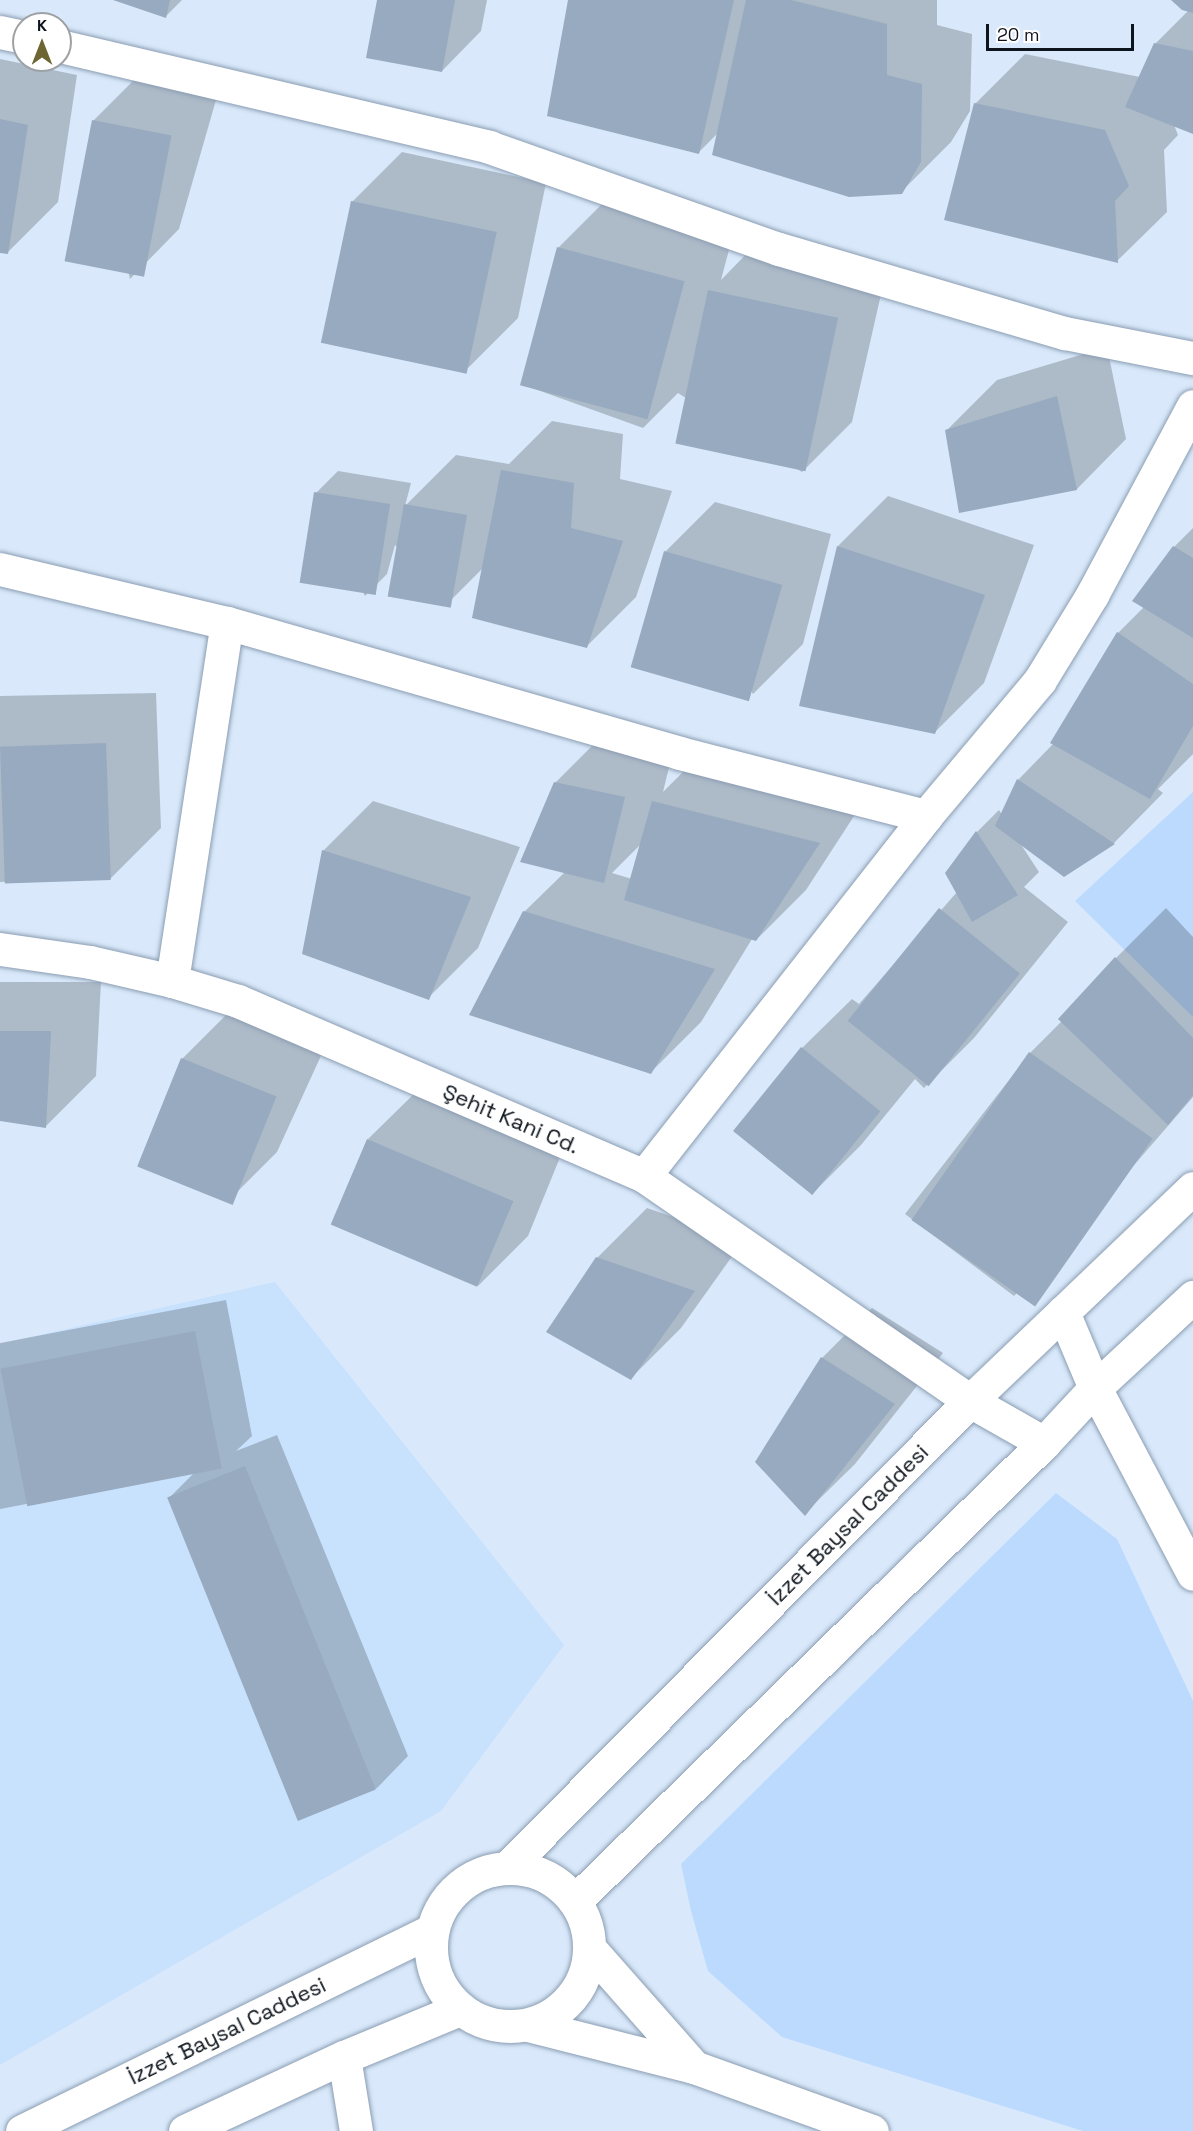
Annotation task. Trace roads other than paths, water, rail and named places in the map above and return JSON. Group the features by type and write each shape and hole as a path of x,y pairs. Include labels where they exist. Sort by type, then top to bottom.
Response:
{"street":[{"path":"72,49 489,147 789,252 1065,333 1193,358"},
{"path":"644,1176 926,816 1040,680 1092,595 1193,406"},
{"path":"0,569 227,623 680,753 926,816"},
{"path":"172,981 227,623"},
{"name":"Şehit Kani Cd.","path":"0,950 90,962 172,981 238,1001 644,1176 970,1401 1044,1443"},
{"name":"İzzet Baysal Caddesi","path":"508,1867 970,1401 1193,1188"},
{"path":"575,1901 1044,1443 1095,1388 1193,1297"},
{"path":"1063,1312 1095,1388 1190,1563"},
{"path":"528,2025 552,2015 572,1998 585,1975 590,1949 587,1924 575,1901 557,1883 534,1871 508,1867 482,1872 459,1885 442,1905 432,1930 430,1952 434,1973 444,1994 460,2009 481,2022 504,2026 528,2025 694,2067 872,2131"},
{"name":"İzzet Baysal Caddesi","path":"22,2131 432,1930"},
{"path":"590,1949 694,2067"},
{"path":"185,2131 344,2057 460,2009"},
{"path":"344,2057 356,2131"}]}
